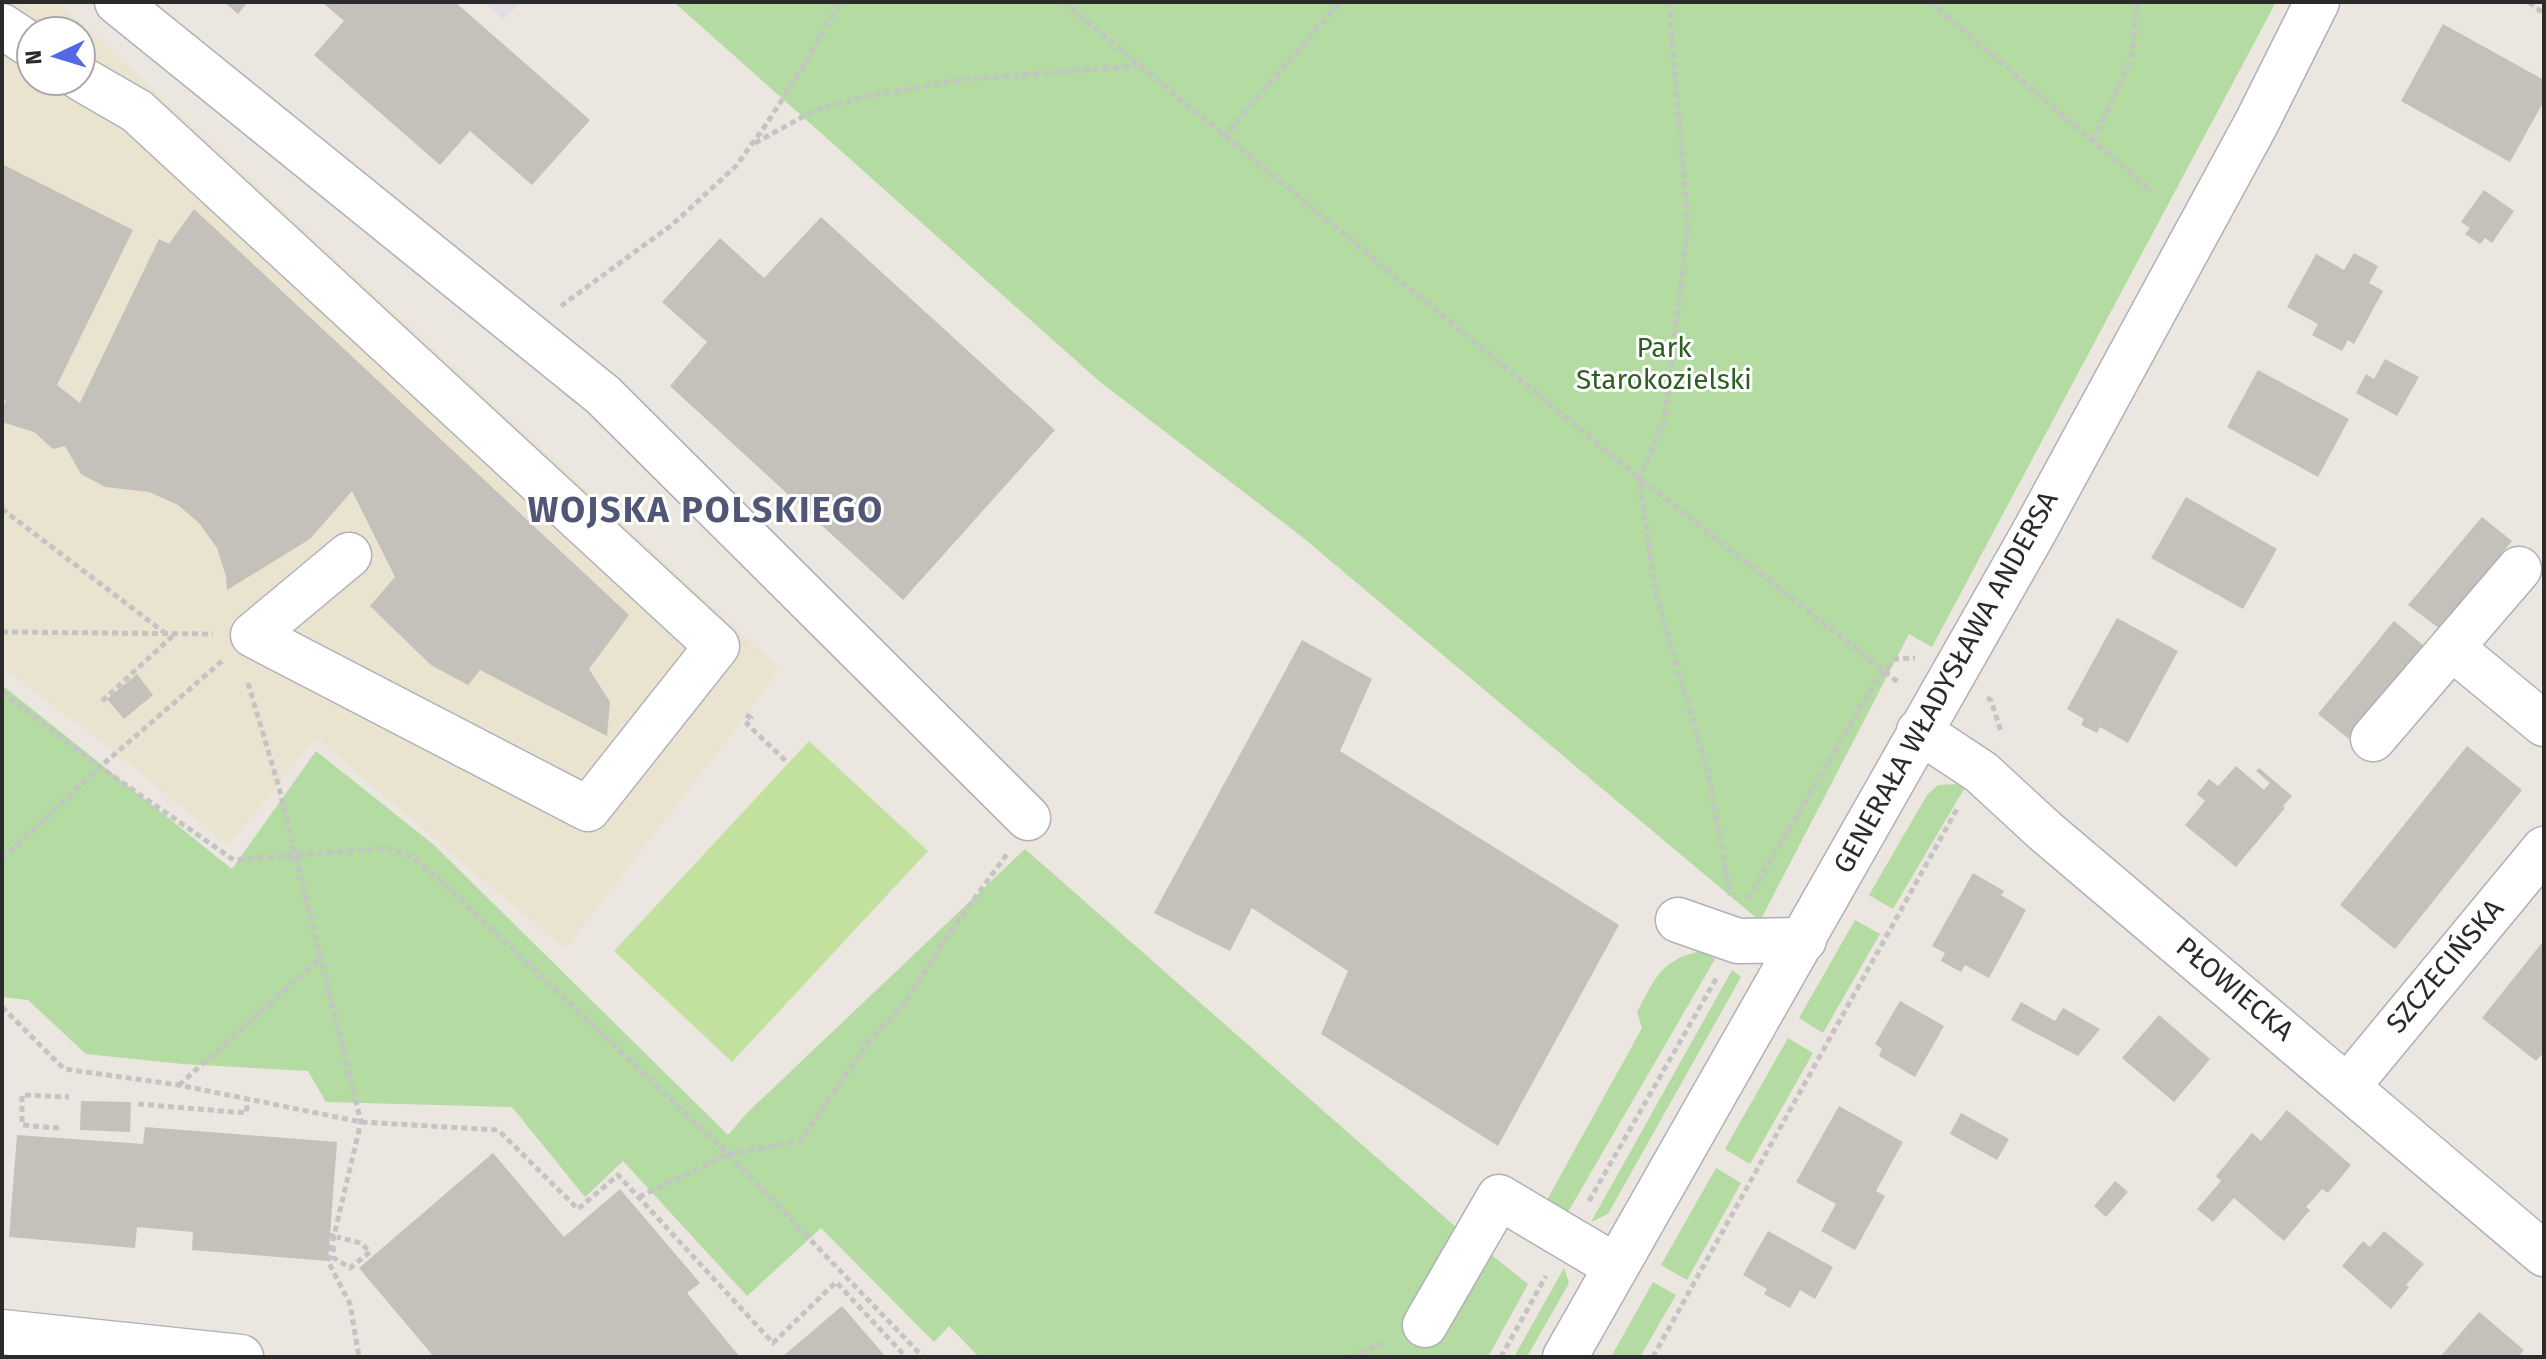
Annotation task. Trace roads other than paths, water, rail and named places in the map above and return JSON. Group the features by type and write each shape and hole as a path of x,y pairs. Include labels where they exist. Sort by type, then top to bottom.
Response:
{"street":[{"path":"117,2 603,395 1028,818"},
{"name":"GENERAŁA WŁADYSŁAWA ANDERSA","path":"1565,1357 2034,532 2257,122 2317,2"},
{"path":"96,87 137,111 717,646 588,809 245,641 349,555"},
{"path":"2373,739 2519,569"},
{"path":"2452,648 2544,724"},
{"name":"PŁOWIECKA","path":"1919,731 1981,772 2045,831 2544,1254"},
{"name":"SZCZECIŃSKA","path":"2348,1086 2544,849"},
{"path":"1678,920 1738,941 1804,940"},
{"path":"1425,1325 1499,1197 1615,1266"},
{"path":"2,1332 241,1357"}],"district":[{"name":"WOJSKA POLSKIEGO","path":"706,512"}],"park label":[{"name":"Park Starokozielski","path":"1664,365"}]}
